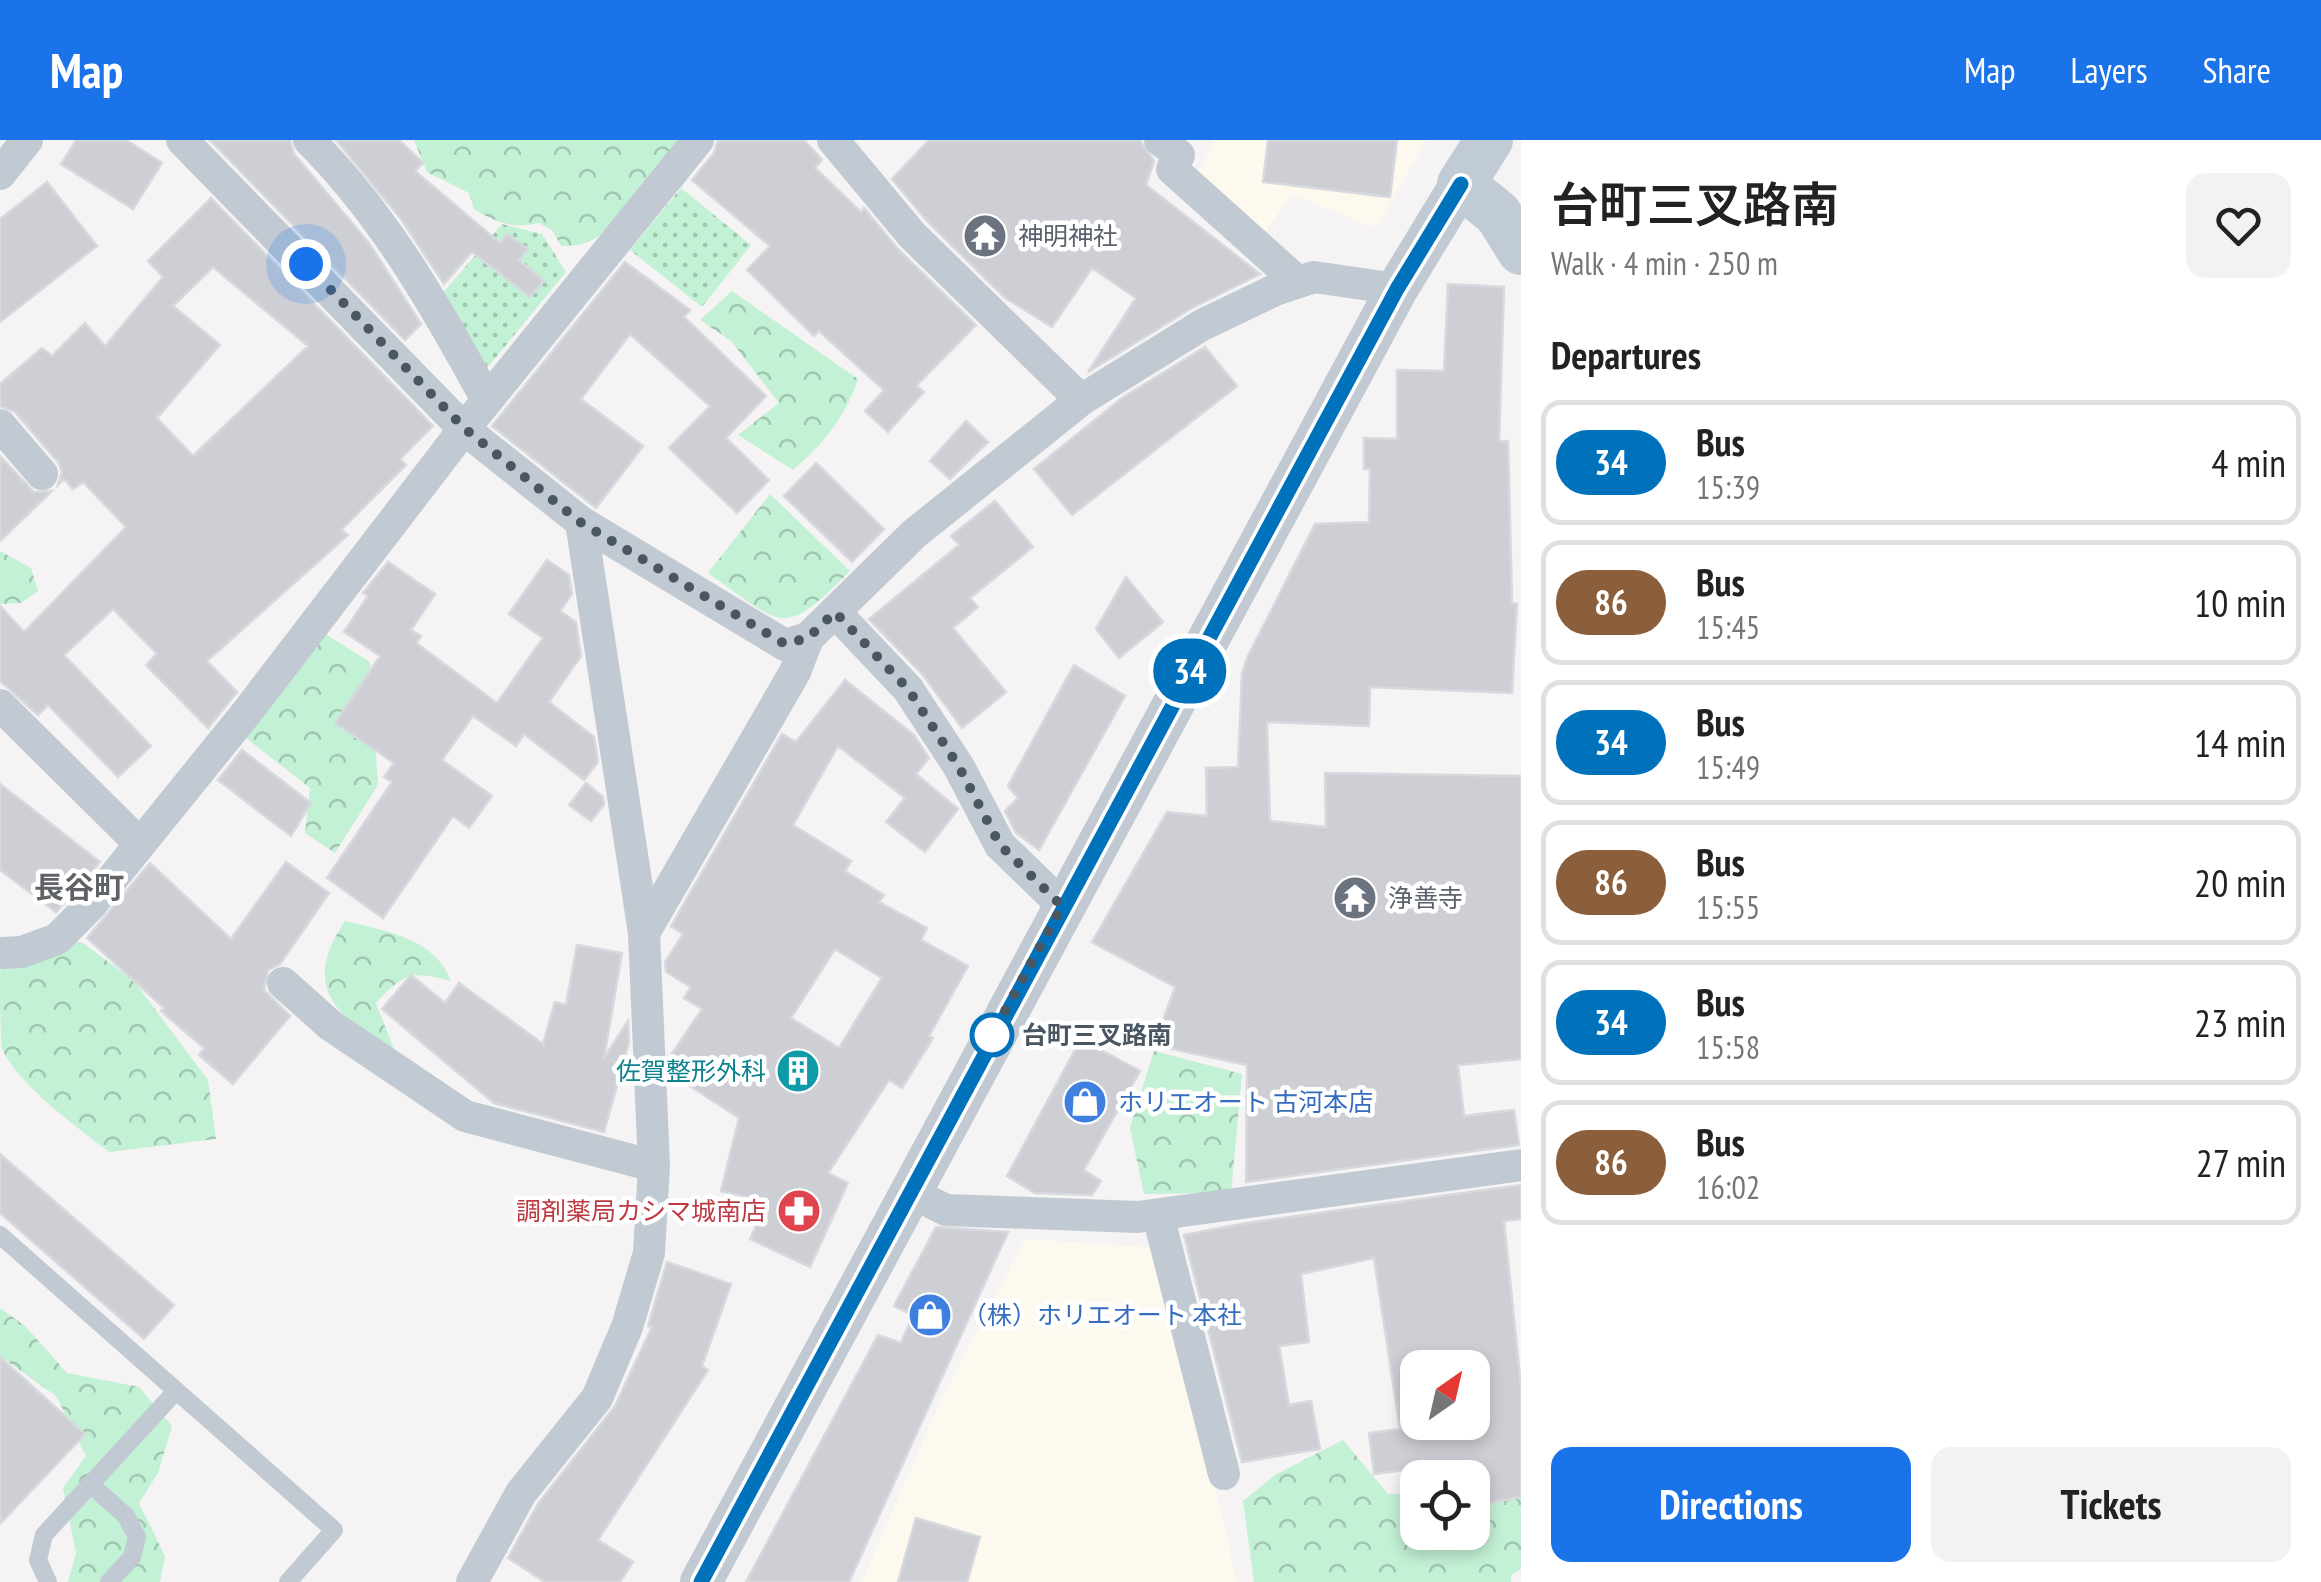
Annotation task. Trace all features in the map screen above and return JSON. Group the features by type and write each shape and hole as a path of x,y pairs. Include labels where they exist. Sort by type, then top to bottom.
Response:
{"main road":[{"path":"1488,140 1461,184 1498,214 1521,251"}],"street":[{"path":"0,174 27,140"},
{"path":"182,140 464,428 580,522 785,644 808,638"},
{"path":"310,140 332,162 434,302 487,400"},
{"path":"0,953 22,952 56,939 139,844 248,712 464,428 698,140"},
{"path":"833,140 912,235 1080,400"},
{"path":"1160,140 1179,155 1172,169 1298,282"},
{"path":"701,1582 908,1191 1397,289 1461,184"},
{"path":"644,933 795,672 808,638 914,534 1080,400 1202,325 1314,277 1397,289"},
{"path":"0,425 42,474"},
{"path":"472,1582 521,1493 597,1398 627,1327 649,1253 654,1166 644,933 580,522"},
{"path":"835,612 908,689 959,767 1000,845 1062,906"},
{"path":"0,705 139,844"},
{"path":"284,983 330,1025 464,1116 654,1166"},
{"path":"908,1191 946,1210 1158,1215 1521,1165"},
{"path":"1158,1215 1224,1474"}],"lane":[{"path":"0,1236 334,1530 288,1582"},
{"path":"48,1582 38,1560 44,1536 176,1390"},
{"path":"90,1484 126,1516 137,1537 132,1556 109,1582"}],"shaded area":[{"path":"1215,140 1426,140 1376,228 1291,194 1262,237 1195,177"},
{"path":"1025,1239 1159,1248 1237,1582 862,1582 938,1406"}],"green space":[{"path":"414,140 697,140 699,162 681,188 637,190 597,237 561,246 552,230 539,223 505,224 474,209 469,193 427,172"},
{"path":"681,188 751,245 702,307 630,250"},
{"path":"502,224 542,234 566,272 483,373 441,295"},
{"path":"732,291 858,379 832,429 793,470 738,435 779,403 731,341 700,320"},
{"path":"770,494 850,571 795,616 781,618 768,614 708,573"},
{"path":"0,551 31,568 38,591 21,603 0,604"},
{"path":"322,632 370,662 378,785 335,853 305,833 310,788 246,738"},
{"path":"345,921 392,933 421,946 444,966 451,981 409,977 376,1003 396,1055 358,1027 332,1000 325,966 331,945"},
{"path":"41,933 83,943 134,981 208,1080 216,1139 109,1152 22,1078 2,1049 0,971"},
{"path":"1154,1051 1242,1074 1231,1193 1144,1194 1130,1128"},
{"path":"0,1308 25,1326 67,1373 139,1387 172,1426 158,1473 139,1503 165,1556 160,1582 68,1582 76,1553 63,1488 86,1456 56,1396 0,1356"},
{"path":"1343,1440 1388,1494 1400,1494 1400,1550 1490,1550 1490,1491 1521,1488 1521,1569 1512,1574 1511,1582 1254,1582 1243,1501 1275,1475"}],"building":[{"path":"76,140 126,140 162,163 133,209 61,164"},
{"path":"210,140 290,140 294,154 369,243 421,324 405,340"},
{"path":"336,140 399,140 423,163 415,171 500,243 507,234 528,249 519,260 544,281 530,297 472,252 444,284 401,219"},
{"path":"718,140 804,140 822,160 815,168 861,212 864,208 898,249 976,325 916,386 924,392 888,432 865,411 884,390 819,331 814,336 747,270 770,246 692,180 714,153"},
{"path":"929,140 1140,140 1154,161 1146,185 1260,274 1192,308 1088,372 1136,298 1092,268 1052,327 1004,297 927,221 892,179"},
{"path":"1268,140 1397,140 1390,197 1263,182"},
{"path":"47,182 97,246 0,322 0,219"},
{"path":"211,198 433,426 400,459 406,465 341,530 348,535 207,661 237,692 208,728 146,665 157,654 113,609 64,655 151,746 118,777 48,705 38,715 0,681 0,606 24,632 126,527 83,482 73,489 64,479 58,485 62,471 58,462 15,412 0,406 0,384 42,348 52,356 85,323 105,346 163,277 148,261","holes":["213,267 308,346 193,456 157,418 220,345 173,306"]},
{"path":"625,262 690,310 684,317 766,396 726,438 769,480 737,513 669,448 710,406 630,334 581,399 643,446 596,508 492,426"},
{"path":"1448,284 1504,287 1499,441 1508,441 1512,603 1517,604 1512,693 1370,687 1369,726 1267,722 1270,821 1326,827 1325,773 1521,776 1521,1059 1458,1065 1464,1116 1514,1110 1519,1145 1246,1182 1247,1065 1154,1045 1175,987 1092,942 1167,812 1207,816 1206,768 1238,767 1242,673 1248,656 1315,524 1369,522 1370,469 1364,469 1364,438 1397,439 1397,370 1444,371"},
{"path":"1205,347 1237,386 1072,515 1034,469 1122,398"},
{"path":"966,421 988,442 950,479 930,461"},
{"path":"0,456 34,492 52,491 0,541"},
{"path":"816,463 884,529 852,562 784,496"},
{"path":"995,501 1033,547 970,598 978,607 953,628 1006,692 962,728 923,675 869,619 959,545 951,536"},
{"path":"547,560 569,575 572,594 560,611 576,622 581,656 549,702 594,737 598,762 584,780 524,734 516,746 473,716 442,760 492,796 469,828 453,816 383,918 327,878 392,782 384,777 394,763 335,723 380,656 344,632 368,596 363,593 388,562 435,594 411,630 421,636 416,643 497,703 543,638 509,614"},
{"path":"1126,577 1163,622 1119,658 1096,629"},
{"path":"1074,665 1125,696 1039,850 1016,833 1005,811 1018,798 1008,786"},
{"path":"845,680 914,735 929,758 916,774 958,809 925,852 886,822 905,798 838,746 793,825 851,861 845,871 884,895 879,902 927,928 921,940 968,966 929,1036 933,1038 902,1088 889,1080 828,1173 848,1183 810,1267 750,1239 767,1202 721,1191 739,1118 670,1073 669,1058 702,1009 684,998 691,987 666,972 665,962 683,934 671,926 782,734 796,742","holes":["835,949 882,978 839,1048 791,1018"]},
{"path":"242,750 311,803 291,836 218,780"},
{"path":"586,783 603,797 604,805 591,821 569,805"},
{"path":"0,784 100,862 56,912 0,870"},
{"path":"286,862 329,893 280,964 268,970 264,990 290,1016 233,1084 199,1055 204,1048 161,1011 164,1008 87,938 150,863 231,939"},
{"path":"577,945 622,953 604,1058 628,1021 629,1042 604,1132 494,1103 382,1009 411,975 445,1003 459,983 543,1044 555,1002 566,1005"},
{"name":"ホリエオート 古河本店","path":"1081,1039 1140,1071 1084,1170 1101,1181 1092,1195 1035,1193 1007,1176"},
{"path":"0,1154 174,1305 144,1339 0,1213"},
{"path":"1521,1185 1521,1219 1504,1221 1521,1387 1521,1497 1490,1503 1490,1460 1400,1460 1400,1471 1374,1474 1369,1433 1400,1429 1374,1258 1301,1274 1309,1342 1279,1346 1289,1405 1311,1401 1320,1449 1242,1462 1184,1235"},
{"name":"（株）ホリエオート 本社","path":"936,1227 1008,1232 849,1582 746,1582 878,1335 901,1343 913,1315 894,1306"},
{"path":"667,1262 731,1284 702,1366 708,1370 598,1540 633,1562 620,1582 545,1582 508,1558 538,1504 615,1406 652,1327 648,1326"},
{"path":"0,1357 85,1434 0,1524"},
{"path":"916,1518 980,1537 967,1582 898,1582"}],"bus line":[{"name":"34","path":"701,1582 925,1159 1397,289 1461,184"}],"place":[{"name":"神明神社","path":"985,236"},
{"name":"浄善寺","path":"1355,898"},
{"name":"台町三叉路南","path":"992,1035"},
{"name":"佐賀整形外科","path":"798,1071"},
{"name":"ホリエオート 古河本店","path":"1085,1102"},
{"name":"調剤薬局カシマ城南店","path":"799,1211"},
{"name":"（株）ホリエオート 本社","path":"930,1315"}],"district":[{"name":"長谷町","path":"79,888"}],"route":[{"path":"306,264 464,428 580,522 785,644 808,638 835,612 908,689 959,767 1000,845 1062,906 992,1035"}]}
